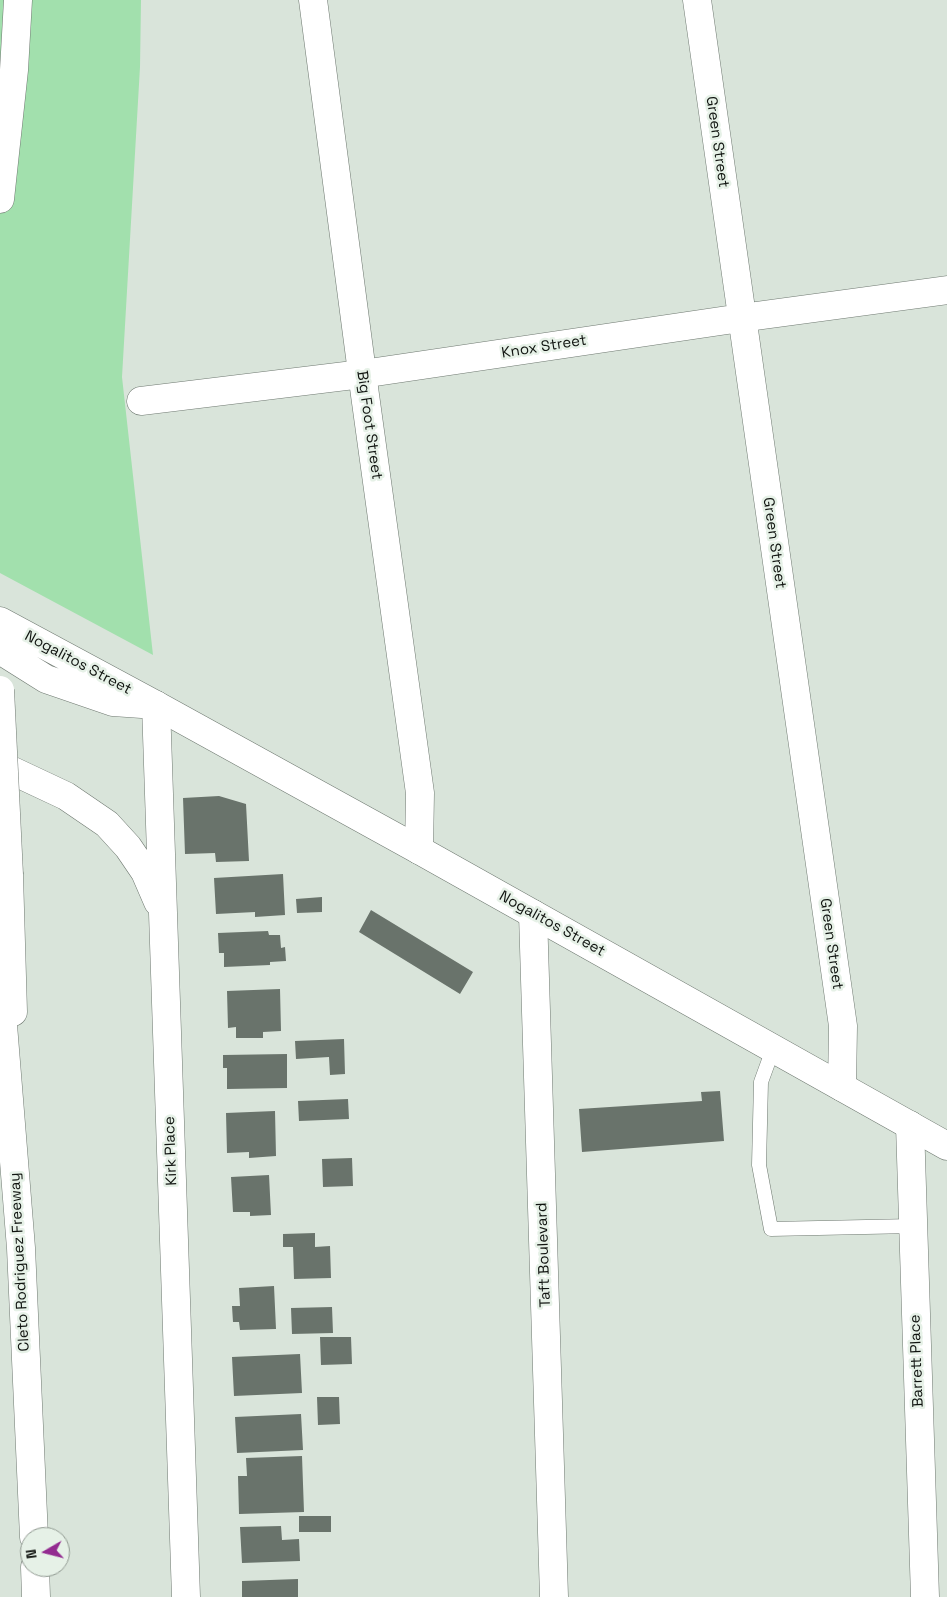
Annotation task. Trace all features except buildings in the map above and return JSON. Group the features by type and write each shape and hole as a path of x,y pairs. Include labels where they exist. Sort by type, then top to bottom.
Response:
{"main road":[{"path":"0,199 14,70 18,0"},
{"name":"Big Foot Street","path":"313,0 420,793 420,850"},
{"name":"Green Street","path":"697,0 843,1026 842,1087"},
{"name":"Knox Street","path":"141,401 362,374 741,318 947,290"},
{"name":"Nogalitos Street","path":"0,621 420,850 947,1146"},
{"name":"Nogalitos Street","path":"0,650 54,682 113,702 156,705"},
{"path":"0,690 9,875 21,1248"},
{"name":"Kirk Place","path":"156,705 186,1597"},
{"path":"0,764 66,796 107,824 128,847 145,872 163,913"},
{"name":"Taft Boulevard","path":"533,914 554,1597"},
{"name":"Cleto Rodriguez Freeway","path":"0,988 21,1248 34,1527"},
{"name":"Barrett Place","path":"910,1125 925,1597"},
{"path":"35,1577 36,1597"}],"lane":[{"path":"773,1049 761,1082 759,1165 771,1229 913,1226"}],"green space":[{"path":"0,0 141,0 140,67 122,377 153,655 0,573"}]}
